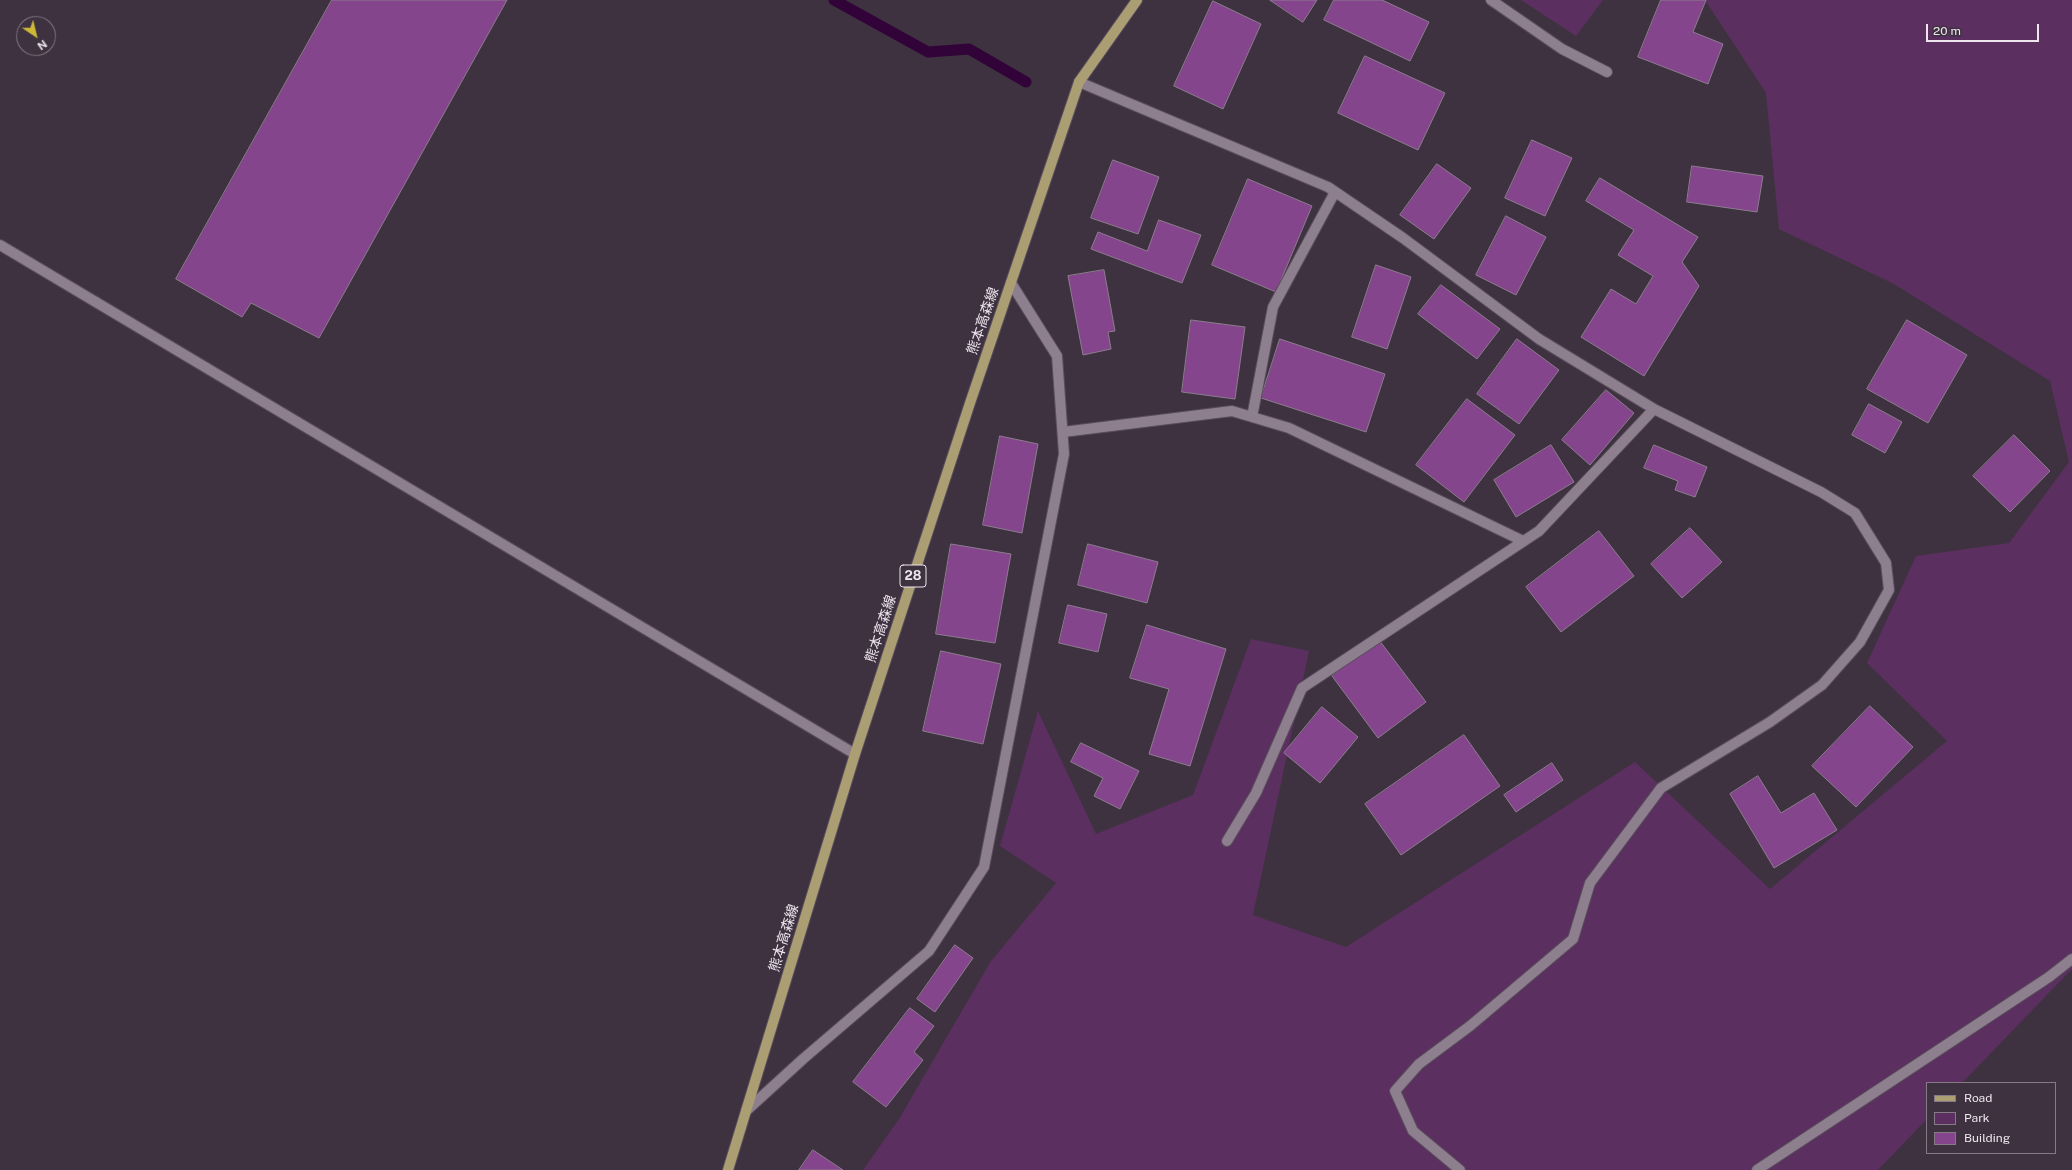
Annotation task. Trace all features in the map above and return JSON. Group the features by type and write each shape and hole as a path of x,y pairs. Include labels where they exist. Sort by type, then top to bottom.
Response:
{"main road":[{"name":"熊本高森線","path":"728,1170 855,754 1079,82 1138,0"}],"street":[{"path":"1490,0 1562,49 1607,72"},
{"path":"1079,82 1328,187 1403,238 1539,338 1654,409 1822,492 1855,513 1886,563 1889,590 1860,642 1822,686 1770,722 1661,788 1590,883 1573,939 1470,1026 1419,1064 1395,1091 1414,1131 1460,1170"},
{"path":"1252,417 1273,307 1335,192"},
{"path":"0,245 855,754"},
{"path":"746,1111 803,1059 929,951 984,867 1064,454 1056,356 1011,283"},
{"path":"1227,841 1256,793 1302,688 1539,531 1654,409"},
{"path":"1063,432 1232,411 1289,428 1523,541"},
{"path":"1757,1170 2049,977 2072,959"}],"green space":[{"path":"1521,0 1603,0 1576,36"},
{"path":"1705,0 2072,0 2072,969 1963,1082 1926,1082 1926,1120 1878,1170 863,1170 899,1119 991,961 1056,883 1000,846 1038,711 1096,834 1193,795 1251,639 1309,651 1253,915 1346,947 1635,762 1770,889 1947,741 1867,663 1916,556 2009,543 2069,462 2050,381 1894,284 1779,229 1766,93"}],"building":[{"path":"332,0 507,0 319,338 251,303 242,317 176,279"},
{"path":"1270,0 1317,0 1303,22"},
{"path":"1334,0 1382,0 1429,22 1410,61 1324,20"},
{"path":"1661,0 1706,0 1693,32 1723,44 1708,84 1638,57"},
{"path":"1213,1 1261,24 1223,109 1174,86"},
{"path":"1365,56 1445,93 1418,150 1338,113"},
{"path":"1532,140 1572,158 1545,216 1505,198"},
{"path":"1113,160 1159,177 1138,234 1091,218"},
{"path":"1437,164 1471,188 1434,239 1400,215"},
{"path":"1692,166 1763,176 1757,212 1687,202"},
{"path":"1600,178 1698,237 1682,262 1699,286 1644,376 1581,337 1611,289 1636,304 1653,276 1618,255 1634,230 1586,201"},
{"path":"1248,179 1312,206 1276,292 1212,265"},
{"path":"1506,216 1546,237 1516,295 1476,275"},
{"path":"1159,220 1201,235 1182,283 1091,249 1098,232 1147,251"},
{"path":"1376,265 1411,277 1387,349 1352,337"},
{"path":"1104,270 1115,331 1108,332 1111,349 1083,355 1068,276"},
{"path":"1441,285 1500,329 1477,359 1418,314"},
{"path":"1191,320 1245,327 1235,399 1182,392"},
{"path":"1907,320 1967,355 1928,423 1867,389"},
{"path":"1280,339 1385,374 1366,432 1261,398"},
{"path":"1517,339 1559,370 1519,424 1477,394"},
{"path":"1606,390 1634,413 1590,465 1562,440"},
{"path":"1467,399 1515,435 1464,502 1416,465"},
{"path":"1869,404 1902,422 1885,453 1852,435"},
{"path":"2014,435 2050,471 2010,512 1973,476"},
{"path":"1000,436 1038,444 1022,533 983,525"},
{"path":"1551,445 1574,482 1516,517 1494,480"},
{"path":"1654,445 1707,467 1695,497 1675,490 1678,481 1644,468"},
{"path":"1690,528 1722,562 1682,598 1651,564"},
{"path":"1599,531 1634,576 1561,632 1526,587"},
{"path":"951,544 1011,554 995,643 936,634"},
{"path":"1088,544 1158,562 1147,603 1078,585"},
{"path":"1068,605 1107,614 1098,652 1059,643"},
{"path":"1147,625 1226,649 1190,766 1149,754 1169,689 1130,678"},
{"path":"1379,640 1426,702 1378,738 1332,676"},
{"path":"941,651 1001,664 983,744 923,731"},
{"path":"1870,706 1913,747 1856,807 1812,766"},
{"path":"1322,707 1358,737 1320,783 1284,753"},
{"path":"1464,735 1500,786 1401,855 1365,804"},
{"path":"1081,743 1139,771 1120,809 1094,796 1103,778 1071,762"},
{"path":"1552,763 1563,780 1516,812 1504,795"},
{"path":"1758,776 1781,813 1814,793 1837,830 1774,868 1730,794"},
{"path":"955,945 973,958 935,1012 917,999"},
{"path":"910,1008 934,1026 914,1052 923,1060 886,1107 853,1082"},
{"path":"813,1150 843,1170 799,1170"}],"waterway":[{"path":"834,0 928,52 969,49 1026,82"}]}
